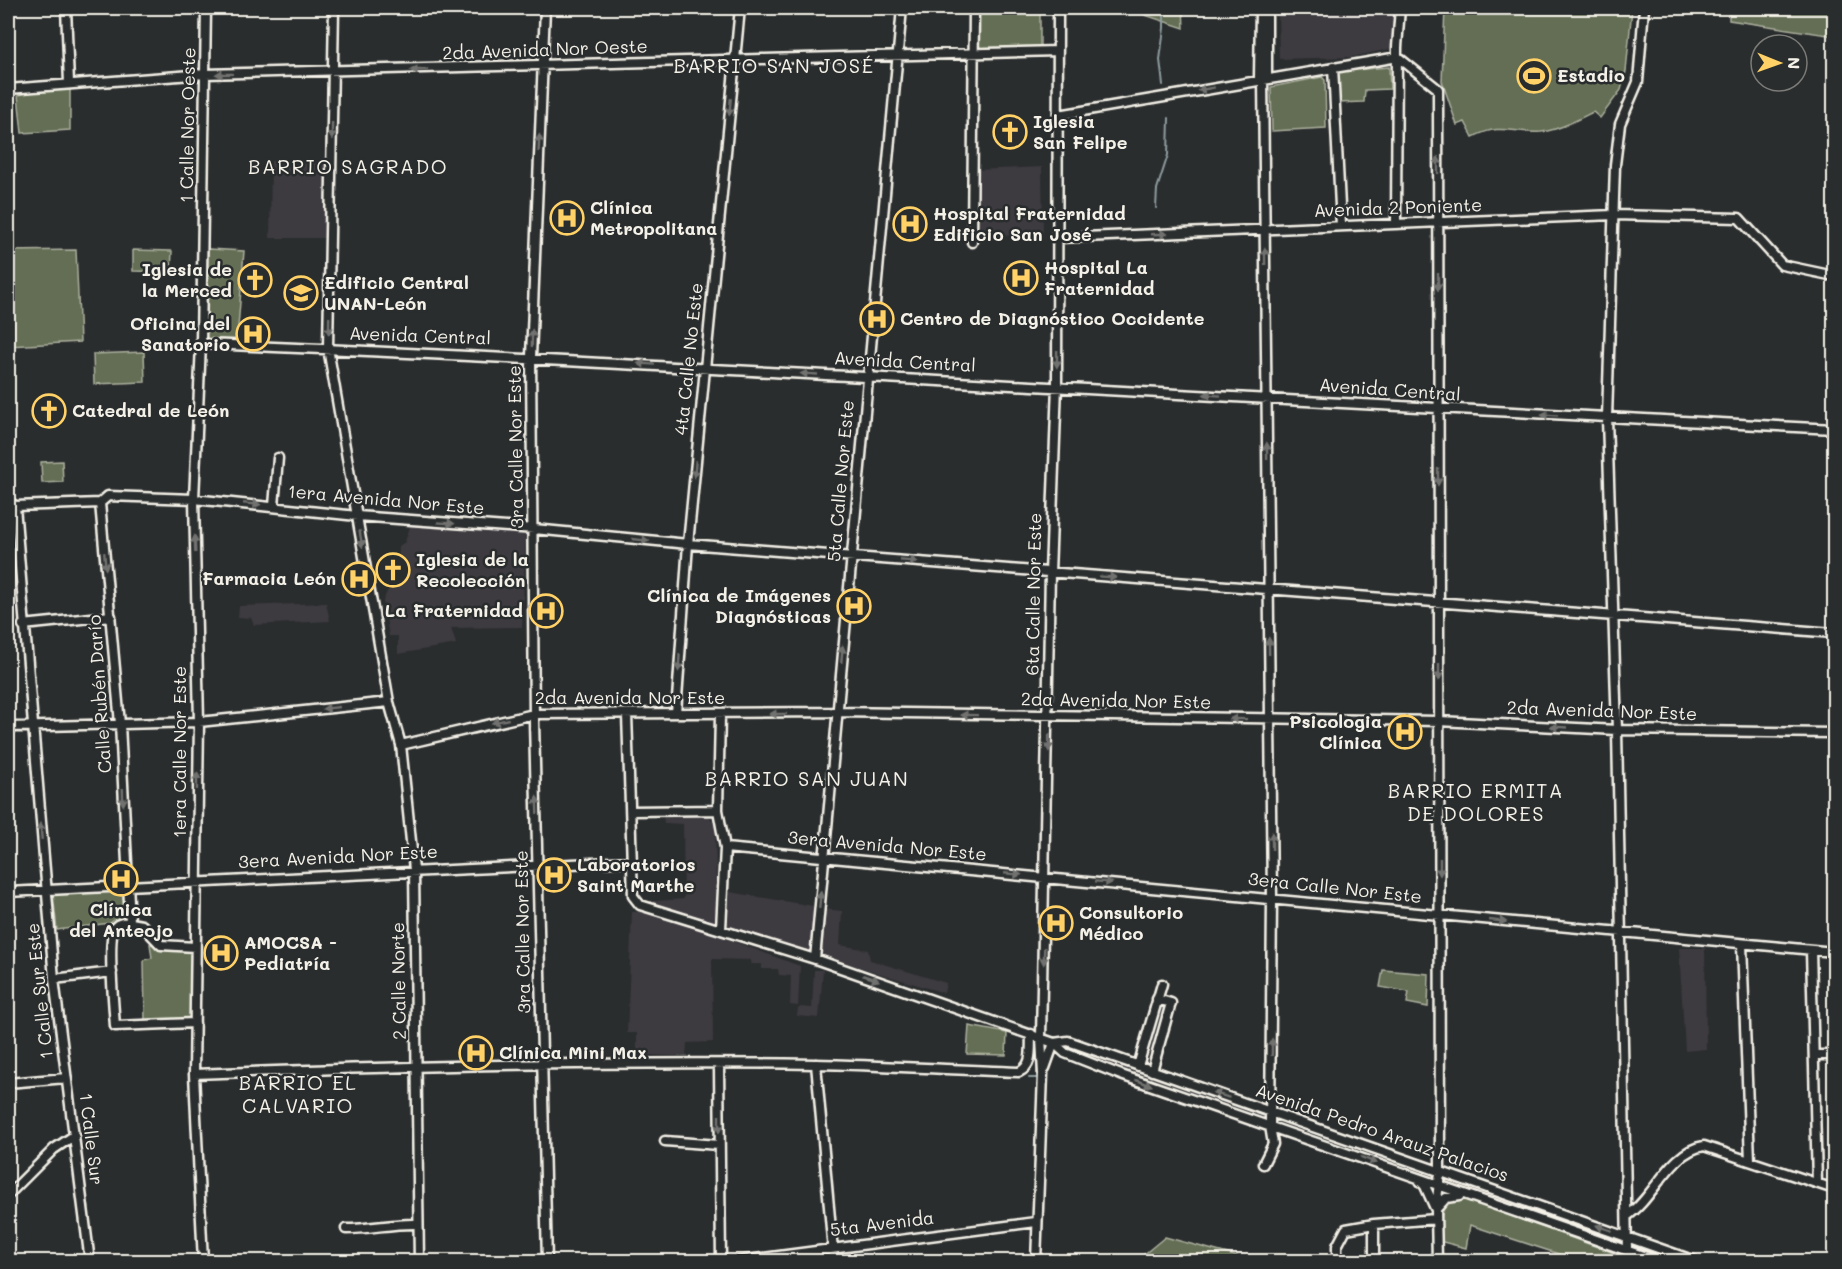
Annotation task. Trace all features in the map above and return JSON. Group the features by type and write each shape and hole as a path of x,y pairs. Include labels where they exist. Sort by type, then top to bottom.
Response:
{"street":[{"path":"66,8 69,83"},
{"name":"1 Calle Nor Oeste","path":"203,243 206,8"},
{"name":"2 Calle Norte","path":"334,8 328,348 389,702 401,745 414,870 419,1262"},
{"name":"3ra Calle Nor Este","path":"542,1065 534,714 531,357 545,8"},
{"name":"4ta Calle No Este","path":"676,713 688,544 740,8"},
{"name":"5ta Calle Nor Este","path":"815,958 902,8"},
{"path":"972,242 975,8"},
{"path":"1058,8 1058,51"},
{"path":"1260,8 1263,79 1272,899 1270,1126 1272,1144 1263,1164"},
{"path":"1263,79 1267,8"},
{"path":"1396,224 1400,8"},
{"path":"1627,1250 1617,730 1607,418 1615,165 1620,124 1638,82 1644,8"},
{"name":"2da Avenida Nor Oeste","path":"8,89 205,74 543,67 1058,51"},
{"name":"6ta Calle Nor Este","path":"1036,1262 1043,1074 1041,1038 1046,877 1050,573 1057,385 1058,51"},
{"path":"1059,115 1398,57 1438,89 1440,1172 1436,1214 1437,1262"},
{"path":"1333,67 1341,226"},
{"name":"Avenida 2 Poniente","path":"1059,238 1614,215 1739,218 1782,265 1834,276"},
{"name":"1era Calle Nor Este","path":"203,243 194,499 199,722 194,1074 203,1262"},
{"name":"Avenida Central","path":"201,344 531,357 868,377 1057,385 1438,410 1834,429"},
{"path":"274,506 278,458"},
{"name":"1era Avenida Nor Este","path":"11,504 100,502 108,496 194,499 357,516 851,556"},
{"name":"Calle Rubén Darío","path":"100,502 120,724 130,922"},
{"name":"1 Calle Sur Este","path":"11,504 54,979 66,1078"},
{"path":"851,556 1439,604 1834,633"},
{"path":"23,625 111,616"},
{"path":"8,727 199,722 389,702"},
{"name":"2da Avenida Nor Este","path":"401,745 534,714 720,715 837,712 1049,717 1439,721 1617,730 1834,733"},
{"path":"627,714 631,861"},
{"path":"720,715 718,810 725,848 721,929"},
{"path":"631,811 718,810"},
{"name":"3era Avenida Nor Este","path":"725,848 1046,877"},
{"name":"3era Avenida Nor Este","path":"8,892 127,884 631,861"},
{"name":"Avenida Pedro Arauz Palacios","path":"631,861 635,902 653,910 815,958 1031,1034 1054,1043 1065,1053 1121,1075 1660,1262"},
{"name":"3era Calle Nor Este","path":"1046,877 1621,933"},
{"path":"195,947 160,945 142,926 130,922 115,927 113,933 112,972 115,1026 195,1023"},
{"path":"1621,933 1834,952"},
{"path":"1742,944 1750,1161"},
{"path":"1811,950 1817,1183"},
{"path":"54,979 112,972"},
{"path":"1138,1066 1162,984"},
{"path":"1152,1071 1171,1003 1157,999"},
{"path":"194,1074 417,1067 816,1064 1019,1072 1026,1068 1030,1060 1031,1034"},
{"name":"Avenida Pedro Arauz Palacios","path":"1054,1043 1068,1041 1698,1262"},
{"name":"6ta Calle Nor Este","path":"1043,1074 1054,1043"},
{"path":"1814,1055 1834,1054"},
{"path":"1121,1075 1126,1062"},
{"path":"816,1064 834,1262"},
{"path":"542,1065 547,1262"},
{"path":"719,1066 721,1262"},
{"name":"1 Calle Sur","path":"8,1083 66,1078 90,1262"},
{"path":"1185,1098 1191,1084"},
{"path":"8,1195 54,1149 75,1135"},
{"path":"1342,1150 1347,1138"},
{"path":"665,1141 719,1145"},
{"path":"1626,1216 1640,1207 1680,1156 1692,1148 1704,1146 1834,1189"},
{"path":"1417,1178 1425,1186 1436,1214"},
{"path":"1337,1262 1337,1246 1346,1229 1436,1214 1446,1198 1466,1196"},
{"name":"5ta Avenida","path":"732,1262 832,1247 1036,1222"},
{"path":"346,1229 370,1229 387,1223 418,1224"},
{"path":"1374,1224 1374,1262"}],"shaded area":[{"path":"1278,8 1394,8 1394,48 1352,57 1279,59"},
{"path":"271,161 326,161 325,238 270,238"},
{"path":"1042,167 1043,234 975,237 975,170"},
{"path":"411,524 526,535 522,627 451,628 456,644 398,654 398,636 389,636 383,601 390,585 398,583 399,546 405,542"},
{"path":"326,603 330,621 254,625 251,618 238,617 239,606"},
{"path":"663,815 708,815 715,824 717,928 640,902 684,899 683,824 664,823"},
{"path":"724,891 813,906 812,947 806,951 729,927 726,924"},
{"path":"823,909 842,911 840,945 868,950 870,960 946,983 944,993 823,956 821,952"},
{"path":"632,912 653,912 713,931 713,934 800,966 798,1006 790,1005 791,976 779,975 778,969 762,969 762,964 751,964 751,960 712,959 713,1042 687,1043 686,1056 637,1055 637,1033 627,1033"},
{"path":"1679,948 1705,948 1706,1049 1685,1051"},
{"path":"814,970 823,970 819,1018 797,1016 798,1009 801,1007 812,1008"}],"green space":[{"path":"978,8 1040,8 1040,46 983,49 978,46"},
{"path":"1183,8 1184,28 1127,9"},
{"name":"Estadio","path":"1445,8 1632,8 1626,71 1621,90 1600,118 1593,112 1548,131 1500,129 1473,137 1465,122 1457,125 1442,81"},
{"path":"1729,8 1834,8 1834,36 1729,20"},
{"path":"1389,67 1390,89 1365,90 1364,102 1337,103 1336,80 1339,71"},
{"path":"1322,77 1325,80 1326,128 1272,131 1271,87"},
{"path":"65,86 70,90 70,130 22,133 18,95"},
{"path":"209,249 244,251 237,340 208,339 205,335 205,252"},
{"path":"76,250 80,342 8,346 8,251"},
{"path":"133,250 172,251 171,272 133,271"},
{"path":"144,352 145,382 94,384 93,354"},
{"path":"62,461 63,482 42,483 41,462"},
{"path":"123,890 125,921 57,930 53,894"},
{"path":"150,944 191,951 191,1020 145,1021 144,960 152,958"},
{"path":"1383,970 1429,974 1428,1007 1407,1003 1409,992 1380,987"},
{"path":"969,1026 1007,1033 1006,1055 967,1054"},
{"path":"1453,1198 1463,1199 1614,1253 1611,1261 1580,1261 1470,1225 1466,1248 1439,1241 1443,1211"},
{"path":"1165,1237 1239,1257 1279,1261 1136,1261"}],"waterway":[{"path":"1163,85 1160,60 1164,8"},
{"path":"1156,208 1157,189 1168,155 1169,118"},
{"path":"1037,1078 1038,1051"},
{"path":"1029,1078 1038,1078"}],"place":[{"name":"Estadio","path":"1534,76"},
{"name":"Iglesia San Felipe","path":"1010,132"},
{"name":"Clínica Metropolitana","path":"567,218"},
{"name":"Hospital Fraternidad Edificio San José","path":"910,224"},
{"name":"Hospital La Fraternidad","path":"1021,278"},
{"name":"Iglesia de la Merced","path":"255,280"},
{"name":"Edificio Central UNAN-León","path":"301,293"},
{"name":"Centro de Diagnóstico Occidente","path":"877,319"},
{"name":"Oficina del Sanatorio","path":"253,334"},
{"name":"Catedral de León","path":"49,411"},
{"name":"Iglesia de la Recolección","path":"393,570"},
{"name":"Farmacia León","path":"359,579"},
{"name":"Clínica de Imágenes Diagnósticas","path":"854,606"},
{"name":"La Fraternidad","path":"546,611"},
{"name":"Psicologia Clínica","path":"1405,732"},
{"name":"Laboratorios Saint Marthe","path":"554,875"},
{"name":"Clínica del Anteojo","path":"121,879"},
{"name":"Consultorio Médico","path":"1056,923"},
{"name":"AMOCSA - Pediatría","path":"221,953"},
{"name":"Clínica Mini Max","path":"476,1053"}],"district":[{"name":"BARRIO SAN JOSÉ","path":"774,66"},
{"name":"BARRIO SAGRADO","path":"348,167"},
{"name":"BARRIO SAN JUAN","path":"807,779"},
{"name":"BARRIO ERMITA DE DOLORES","path":"1476,802"},
{"name":"BARRIO EL CALVARIO","path":"298,1094"}]}
